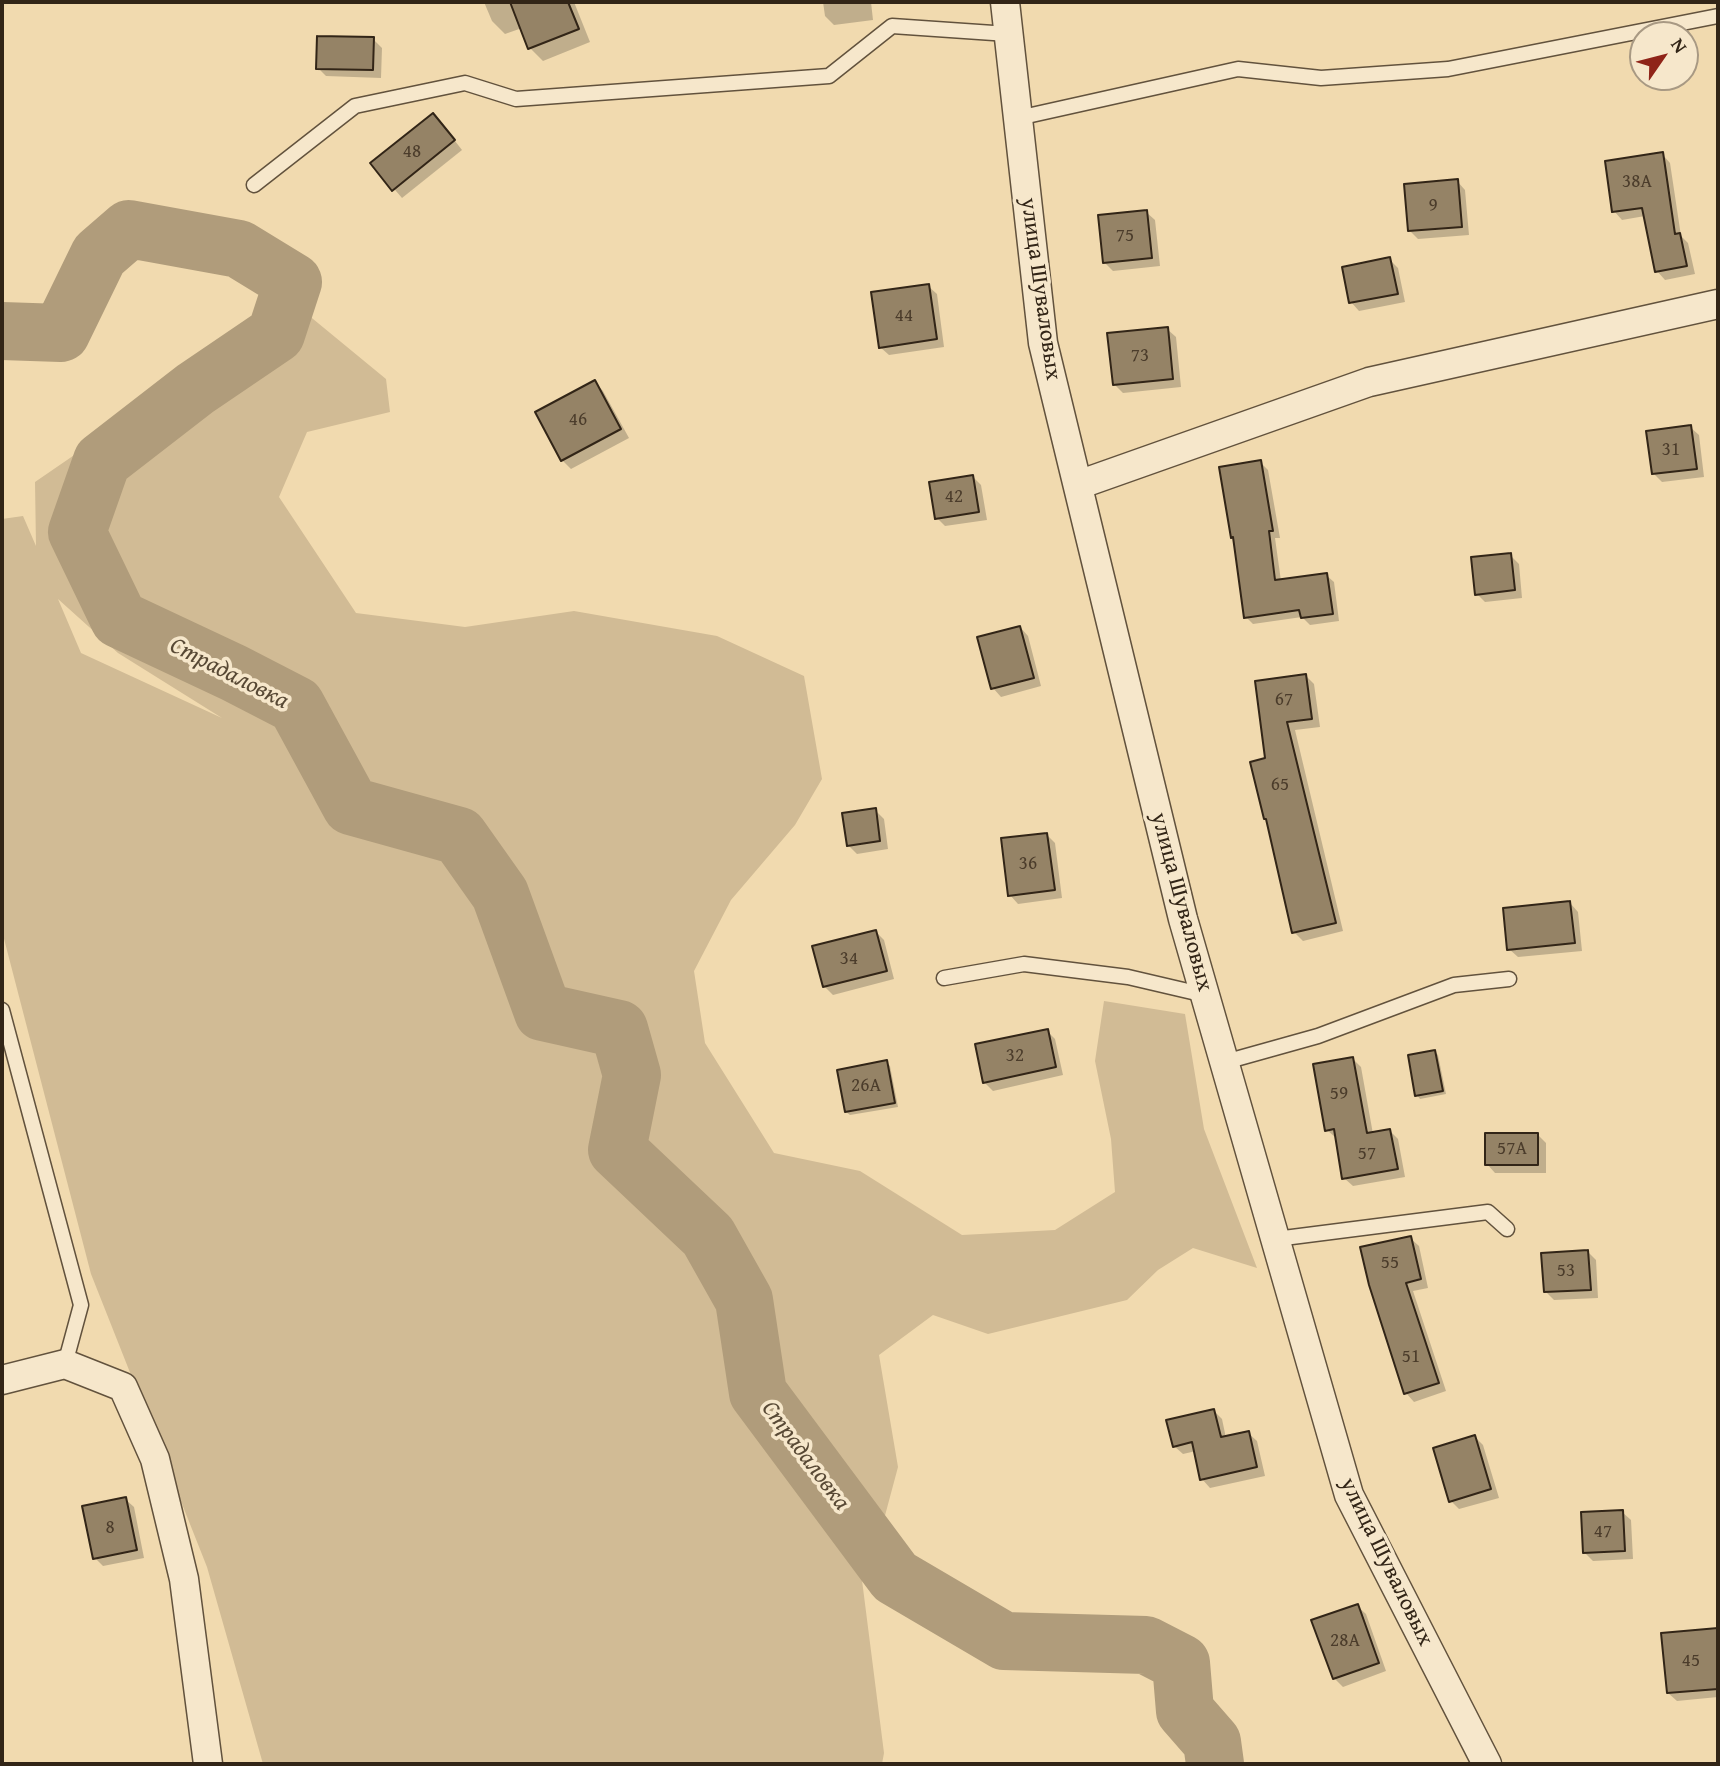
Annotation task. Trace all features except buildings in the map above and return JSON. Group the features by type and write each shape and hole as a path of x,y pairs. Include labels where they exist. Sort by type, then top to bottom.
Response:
{"street":[{"name":"улица Шуваловых","path":"1005,2 1043,343 1183,919 1349,1495 1487,1764"},
{"path":"1078,485 1369,382 1718,304"},
{"path":"2,1380 65,1364 123,1387 155,1458 184,1578 208,1764"}],"lane":[{"path":"1018,118 1238,69 1321,78 1448,69 1718,16"},
{"path":"254,185 355,106 465,83 516,99 829,76 892,26 1008,34"},
{"path":"944,978 1024,964 1128,977 1205,995"},
{"path":"1225,1062 1318,1036 1454,985 1509,979"},
{"path":"2,1010 81,1305 65,1364"},
{"path":"1276,1239 1488,1212 1507,1229"}],"shaded area":[{"path":"307,314 386,379 390,412 307,432 279,497 356,613 465,627 574,611 717,636 804,676 822,779 795,825 731,900 694,971 705,1043 774,1153 860,1171 962,1235 1055,1230 1115,1192 1111,1139 1095,1061 1104,1001 1185,1014 1204,1129 1257,1268 1193,1248 1158,1270 1127,1300 988,1334 933,1315 879,1355 898,1467 883,1523 857,1541 884,1753 882,1764 263,1764 207,1567 91,1274 2,931 2,519 23,516 36,546 35,482 118,425 205,352","holes":["58,599 118,653 222,718 81,653"]}],"waterway":[{"name":"Страдаловка","path":"2,331 61,333 99,255 129,229 239,249 293,282 276,334 195,389 102,461 77,532 119,619 296,705 351,806 459,836 500,894 543,1012 619,1029 632,1075 617,1150 708,1236 744,1300 758,1393 895,1577 1004,1641 1146,1645 1181,1663 1185,1711 1212,1742 1215,1764"}]}
